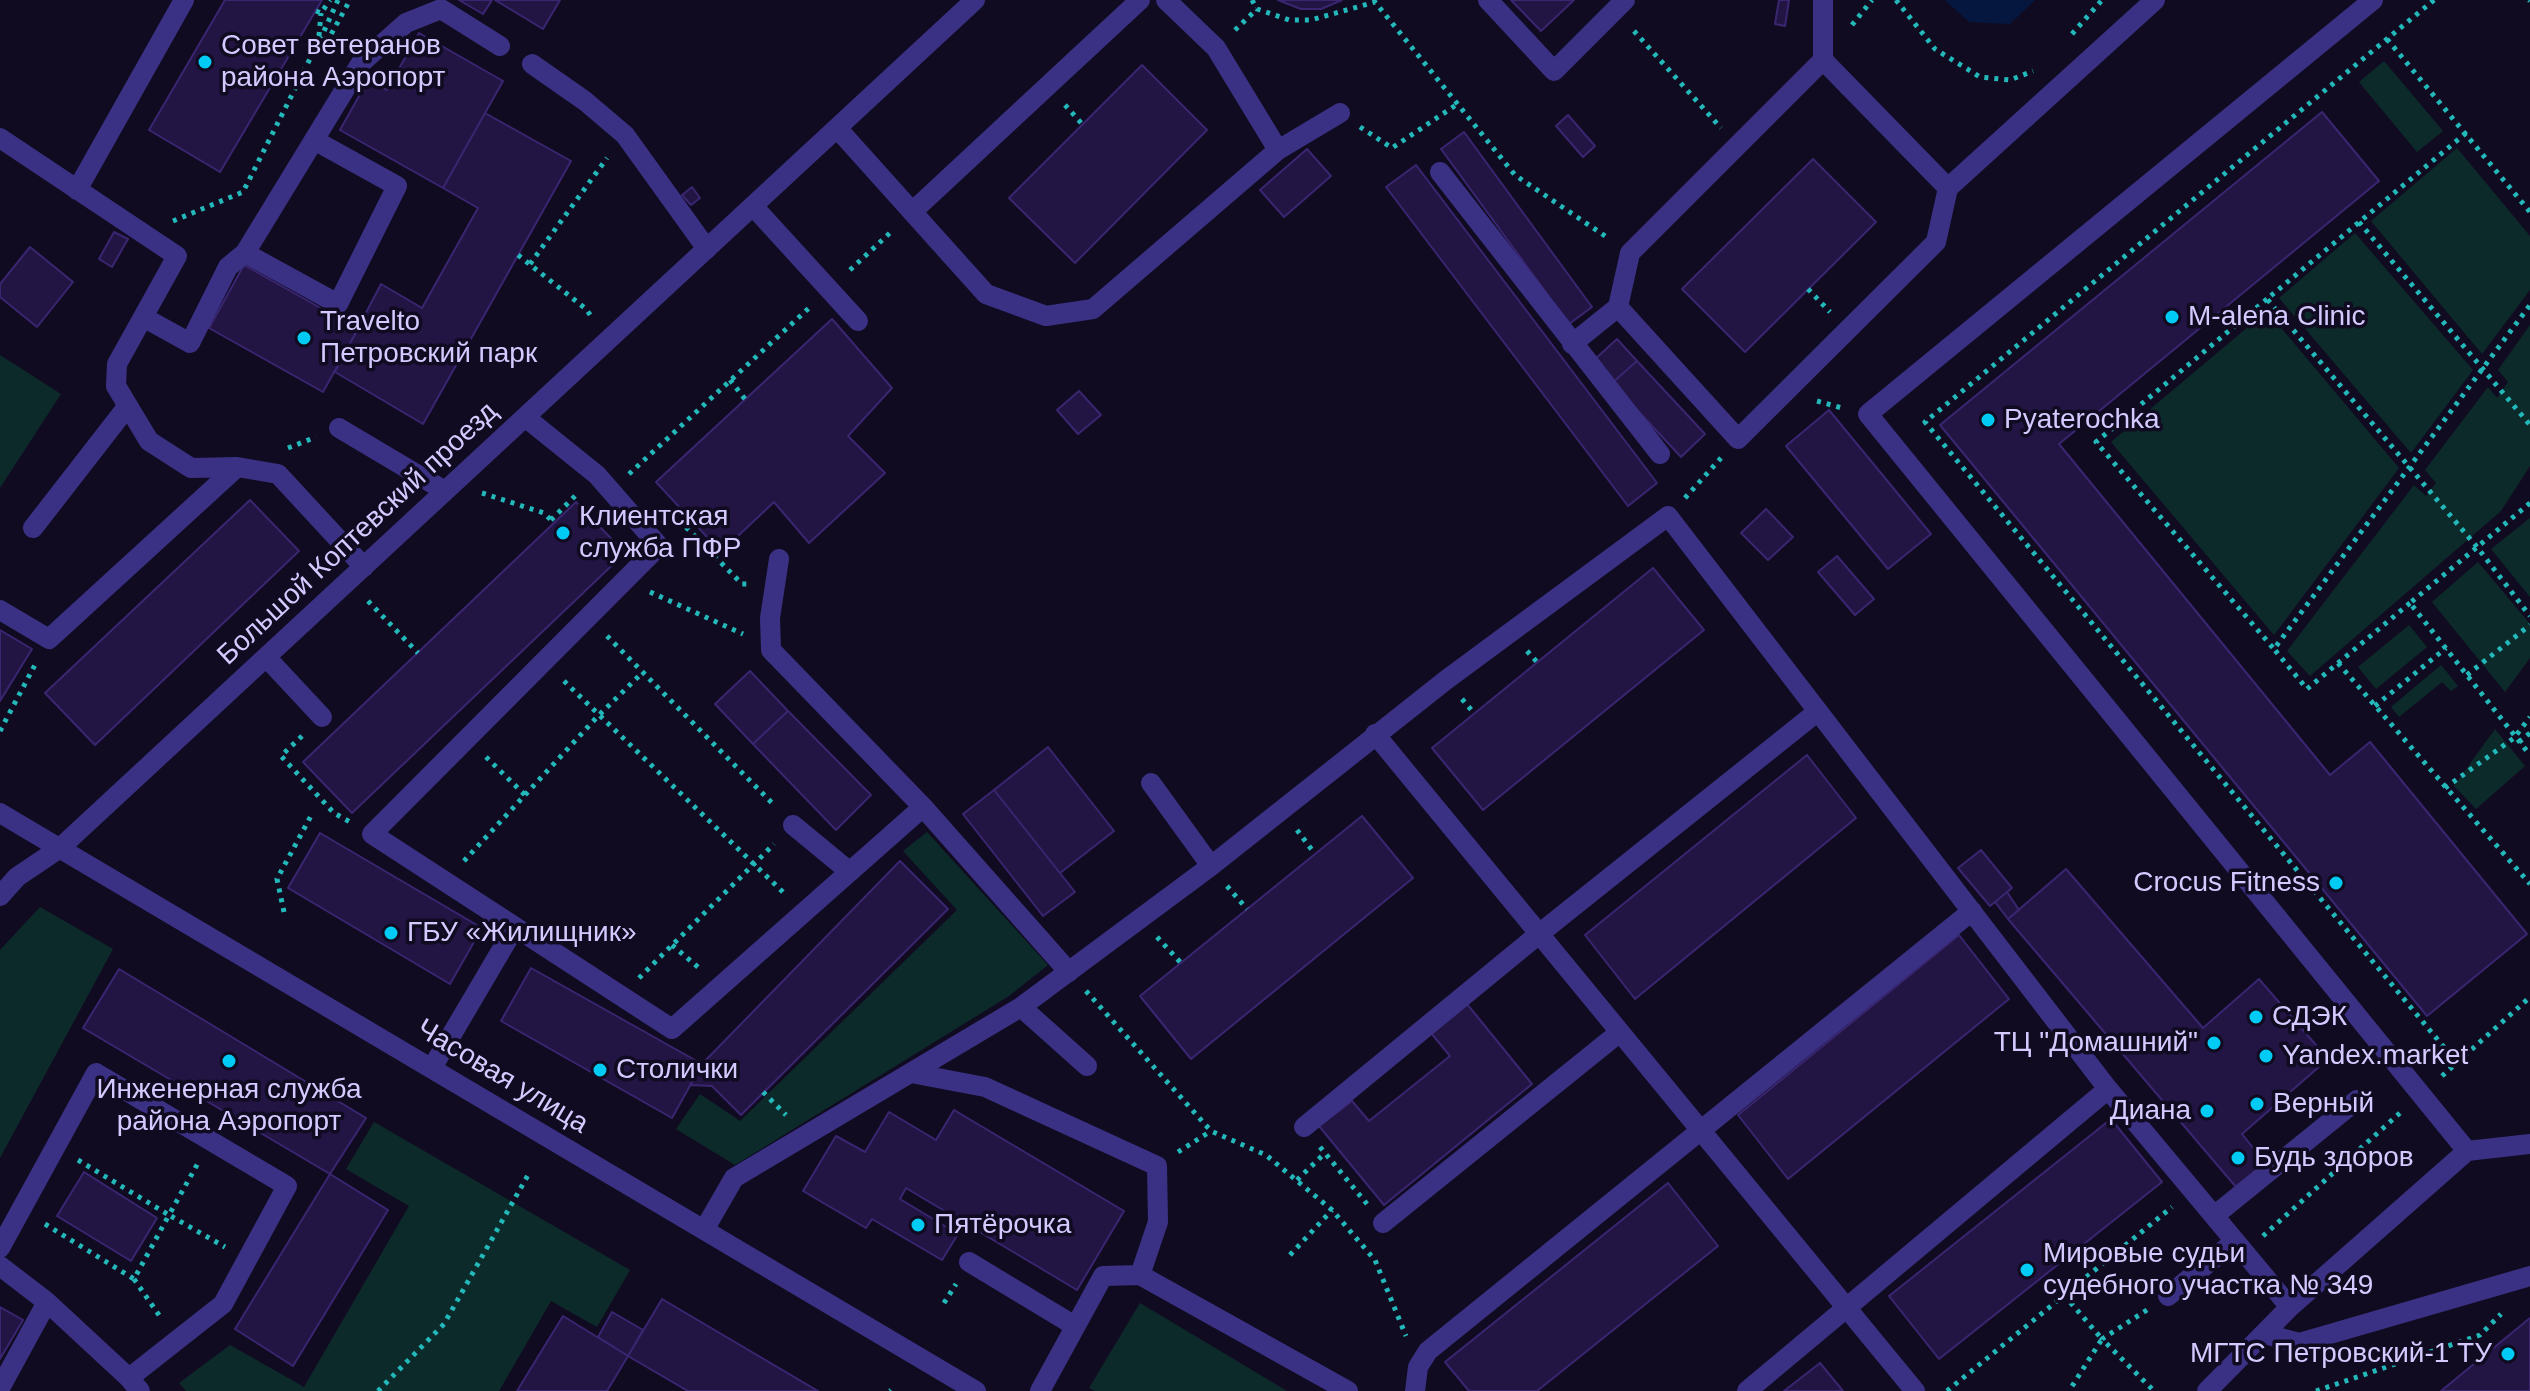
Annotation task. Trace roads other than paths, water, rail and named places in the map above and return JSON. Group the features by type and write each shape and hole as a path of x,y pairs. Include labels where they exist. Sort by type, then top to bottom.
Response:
{"street":[{"path":"77,190 184,0"},
{"name":"Большой Коптевский проезд","path":"0,896 17,877 60,848 975,0"},
{"path":"912,212 1140,0"},
{"path":"1166,0 1216,48 1278,150"},
{"path":"1488,0 1554,71 1620,5"},
{"path":"1823,0 1823,60 1948,188"},
{"path":"1618,307 1738,439 1936,242 1948,188 2155,0"},
{"path":"2373,0 1868,414 2467,1151"},
{"path":"143,317 190,343 228,267 245,253 361,63 406,23 441,9 500,46"},
{"path":"1572,344 1618,307 1630,253 1823,60"},
{"path":"532,64 585,101 625,135 707,249"},
{"path":"837,128 986,294 1046,316 1093,309 1278,150 1340,113"},
{"path":"0,138 177,256 117,364 116,386 149,441 191,468 237,467 278,474 364,567"},
{"path":"245,253 338,304 397,186 314,140"},
{"path":"1440,172 1660,454"},
{"path":"753,206 858,321"},
{"path":"33,528 127,407"},
{"path":"525,417 603,482 659,546 372,834 672,1029 923,807"},
{"path":"339,428 445,491"},
{"path":"0,610 49,639 237,467"},
{"path":"704,1230 734,1178 1021,1007 1211,866 1375,734 1668,516 2108,1089 2290,1307"},
{"path":"779,559 770,618 771,650 923,807 1069,972"},
{"path":"266,657 322,717"},
{"path":"1304,1127 1817,712"},
{"path":"1375,734 1915,1391"},
{"path":"1151,783 1211,866"},
{"name":"Часовая улица","path":"0,813 976,1391"},
{"path":"793,825 850,872"},
{"path":"1415,1391 1418,1367 1428,1351 1972,911"},
{"path":"432,1068 515,927"},
{"path":"1021,1007 1087,1066"},
{"path":"1383,1223 1620,1032"},
{"path":"0,1248 96,1073 287,1186 223,1304 176,1340 134,1384 47,1302 0,1266"},
{"path":"911,1073 985,1087 1157,1166 1158,1222 1140,1275"},
{"path":"1747,1391 2108,1089"},
{"path":"2214,1216 2357,1100"},
{"path":"2207,1391 2290,1307 2467,1151 2530,1144"},
{"path":"2168,1296 2240,1247"},
{"path":"969,1262 1075,1326"},
{"path":"1040,1391 1103,1276 1140,1275 1348,1391"},
{"path":"2265,1334 2299,1343 2530,1276"},
{"path":"0,1388 47,1302"}],"water":[{"path":"1945,0 2035,0 2010,24 1969,22"}],"place":[{"name":"Совет ветеранов района Аэропорт","path":"205,62"},
{"name":"M-alena Clinic","path":"2172,317"},
{"name":"Travelto Петровский парк","path":"304,338"},
{"name":"Pyaterochka","path":"1988,420"},
{"name":"Клиентская служба ПФР","path":"563,533"},
{"name":"Crocus Fitness","path":"2336,883"},
{"name":"ГБУ «Жилищник»","path":"391,933"},
{"name":"СДЭК","path":"2256,1017"},
{"name":"ТЦ \"Домашний\"","path":"2214,1043"},
{"name":"Yandex.market","path":"2266,1056"},
{"name":"Инженерная служба района Аэропорт","path":"229,1061"},
{"name":"Столички","path":"600,1070"},
{"name":"Верный","path":"2257,1104"},
{"name":"Диана","path":"2207,1111"},
{"name":"Будь здоров","path":"2238,1158"},
{"name":"Пятёрочка","path":"918,1225"},
{"name":"Мировые судьи судебного участка № 349","path":"2027,1270"},
{"name":"МГТС Петровский-1 ТУ","path":"2508,1354"}]}
